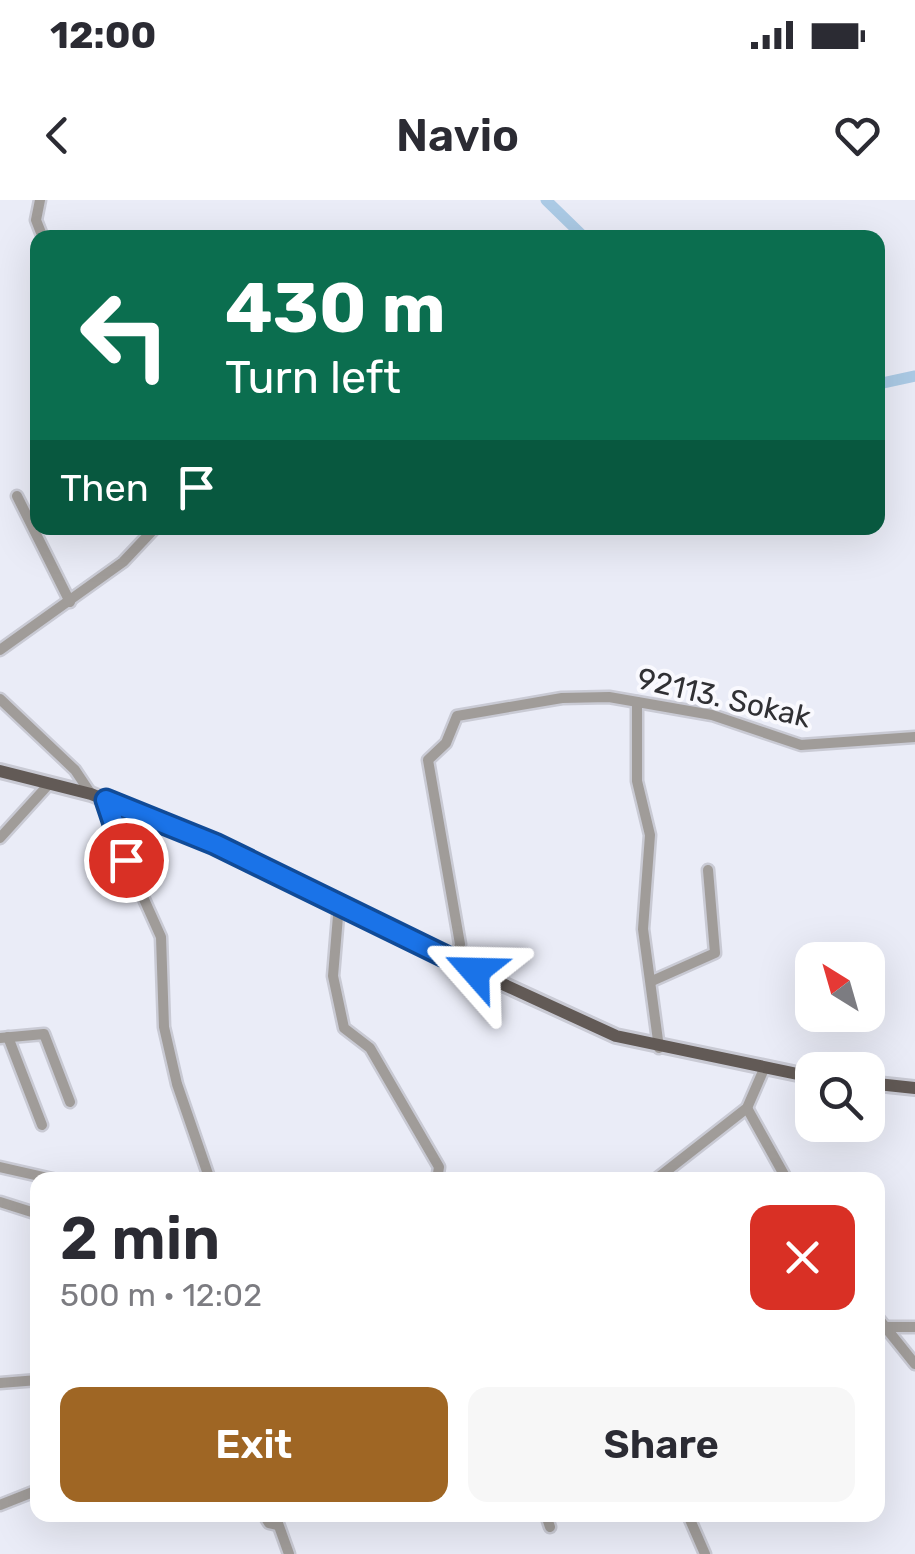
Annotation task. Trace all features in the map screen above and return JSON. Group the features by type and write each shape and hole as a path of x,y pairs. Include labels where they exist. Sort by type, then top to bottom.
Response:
{"main road":[{"path":"0,771 91,794 215,844 596,1028 659,1048 795,1075"},
{"path":"885,1085 915,1088"}],"street":[{"path":"40,200 36,220 40,230"},
{"path":"17,496 30,522"},
{"path":"36,535 70,602"},
{"path":"0,650 123,562 148,535"},
{"name":"92113. Sokak","path":"456,962 460,944 428,760 446,743 453,720 465,712 577,696 660,703 722,718 801,745 915,737"},
{"path":"0,700 75,770 91,794"},
{"path":"636,702 637,781 650,835 643,929 659,1048"},
{"path":"0,838 49,784"},
{"path":"106,800 121,848 161,937 164,1026 182,1101 207,1172"},
{"path":"652,981 715,953 708,870"},
{"path":"339,904 334,976 344,1028 370,1048 439,1167 438,1172"},
{"path":"42,1125 4,1037 44,1034 70,1102"},
{"path":"665,1172 747,1108 764,1069"},
{"path":"747,1108 783,1172"},
{"path":"0,1167 30,1174"},
{"path":"0,1202 30,1211"},
{"path":"885,1323 915,1327"},
{"path":"885,1327 915,1364"},
{"path":"0,1383 30,1381"},
{"path":"0,1505 30,1493"},
{"path":"277,1522 288,1554"},
{"path":"691,1522 705,1554"}],"waterway":[{"path":"546,200 577,230"},
{"path":"885,382 915,376"}],"route":[{"path":"126,860 106,800 215,844 475,971"}]}
